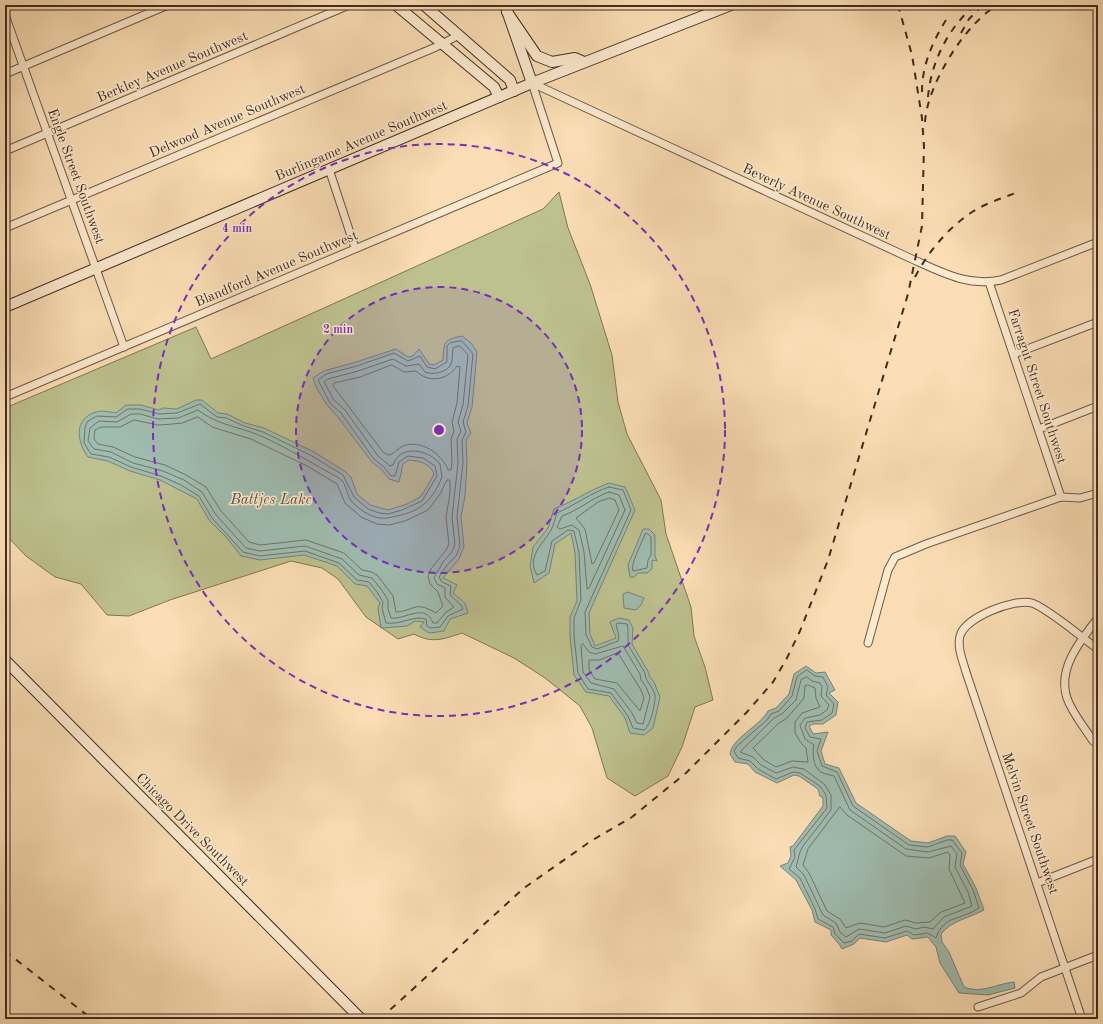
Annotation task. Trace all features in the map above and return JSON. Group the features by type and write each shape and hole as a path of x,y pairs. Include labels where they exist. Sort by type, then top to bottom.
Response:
{"street":[{"path":"5,74 168,5"},
{"name":"Berkley Avenue Southwest","path":"5,151 349,5"},
{"path":"396,5 494,88 499,98"},
{"path":"424,5 510,80 514,91"},
{"name":"Burlingame Avenue Southwest","path":"5,307 532,83 731,5"},
{"path":"506,8 532,83 510,80"},
{"path":"506,8 537,56 552,62 575,58 584,62"},
{"name":"Engle Street Southwest","path":"5,15 97,268 124,347"},
{"name":"Delwood Avenue Southwest","path":"5,228 442,44 459,35"},
{"name":"Blandford Avenue Southwest","path":"5,397 558,163 532,83"},
{"name":"Beverly Avenue Southwest","path":"532,83 947,275 968,281 989,282 1000,280 1098,242"},
{"path":"329,169 355,248"},
{"name":"Farragut Street Southwest","path":"989,282 1061,497"},
{"path":"1014,354 1098,322"},
{"path":"1039,429 1098,406"},
{"path":"868,643 888,570 892,562 901,554 1061,497 1080,498 1098,493"},
{"name":"Melvin Street Southwest","path":"1082,1019 966,672 960,649 960,635 965,627 974,619 989,612 1017,603 1031,603 1043,609 1083,638"},
{"path":"1093,741 1067,698 1065,685 1069,660 1098,618"},
{"path":"1083,638 1098,649"},
{"name":"Chicago Drive Southwest","path":"5,660 361,1019"},
{"path":"1037,883 1098,858"},
{"path":"978,1007 1021,992 1041,977 1098,955"}],"green space":[{"path":"559,192 568,228 590,284 612,355 618,402 627,434 661,500 666,534 691,607 694,636 705,667 713,700 695,707 682,747 668,776 635,796 607,778 592,728 580,706 545,678 514,658 462,633 438,640 427,639 414,634 398,639 366,617 338,579 322,568 291,561 170,600 129,616 107,615 81,584 55,577 26,556 5,534 5,408 196,327 211,359 543,209"}],"water":[{"name":"Battjes Lake","path":"462,336 471,343 477,352 472,407 467,423 471,433 466,440 467,463 465,496 461,517 464,546 459,559 443,578 457,585 453,593 465,603 468,613 450,619 444,631 429,633 420,627 424,622 415,621 407,626 381,628 378,608 380,603 367,586 355,584 337,566 304,555 260,560 241,556 227,538 209,520 197,499 160,480 130,471 108,461 88,457 81,445 79,432 80,425 89,415 98,411 116,413 126,405 141,405 159,410 163,408 177,409 196,400 202,400 218,413 227,414 245,423 264,428 314,452 346,472 351,477 357,494 370,505 388,510 407,504 420,497 434,474 432,470 424,463 409,460 403,464 399,482 389,479 382,470 372,462 327,405 316,387 313,378 324,371 396,349 408,357 413,356 419,349 429,364 434,365 443,360 444,346 446,343 451,339"},
{"path":"609,483 625,487 635,510 589,613 590,634 595,646 616,638 610,622 619,618 629,620 633,628 632,644 649,673 649,676 654,682 660,697 653,728 644,735 630,733 625,718 609,696 586,692 574,675 570,636 570,617 577,601 575,553 571,533 555,544 549,573 534,583 530,566 533,547 548,528 554,509"},
{"path":"643,529 649,529 655,535 655,556 657,561 652,560 652,569 647,573 638,573 634,577 630,577 628,565"},
{"path":"628,592 644,598 641,605 636,610 624,608 623,594"},
{"path":"806,666 816,673 825,672 835,690 829,693 838,702 836,715 823,724 813,724 809,726 813,734 828,732 821,751 825,764 839,768 856,803 911,841 928,843 947,836 955,836 966,852 963,864 976,888 984,910 955,923 941,934 942,942 949,952 964,987 970,989 983,989 1014,982 1015,988 988,995 959,993 940,963 936,947 928,937 912,939 907,935 886,942 860,938 854,944 842,949 831,935 831,930 815,922 812,910 796,880 780,866 788,863 791,856 790,847 793,846 823,806 823,798 820,796 818,789 799,776 794,775 777,783 755,772 748,764 735,762 730,754 735,743 759,722 768,711 776,708 789,694 794,674"}],"railway":[{"path":"380,1019 524,888 591,841 632,817 686,773 747,712 773,682 786,660 800,631 828,560 908,294 922,226 924,146 922,118 912,55 898,5"},
{"path":"928,97 933,71 942,46 965,14 975,5"},
{"path":"961,33 969,19 983,5"},
{"path":"925,122 927,107 933,90 950,56 973,25 986,13 998,5"},
{"path":"922,92 924,71 930,52 938,33 949,15"},
{"path":"915,277 939,241 963,218 983,206 1018,192"},
{"path":"5,951 92,1019"}]}
